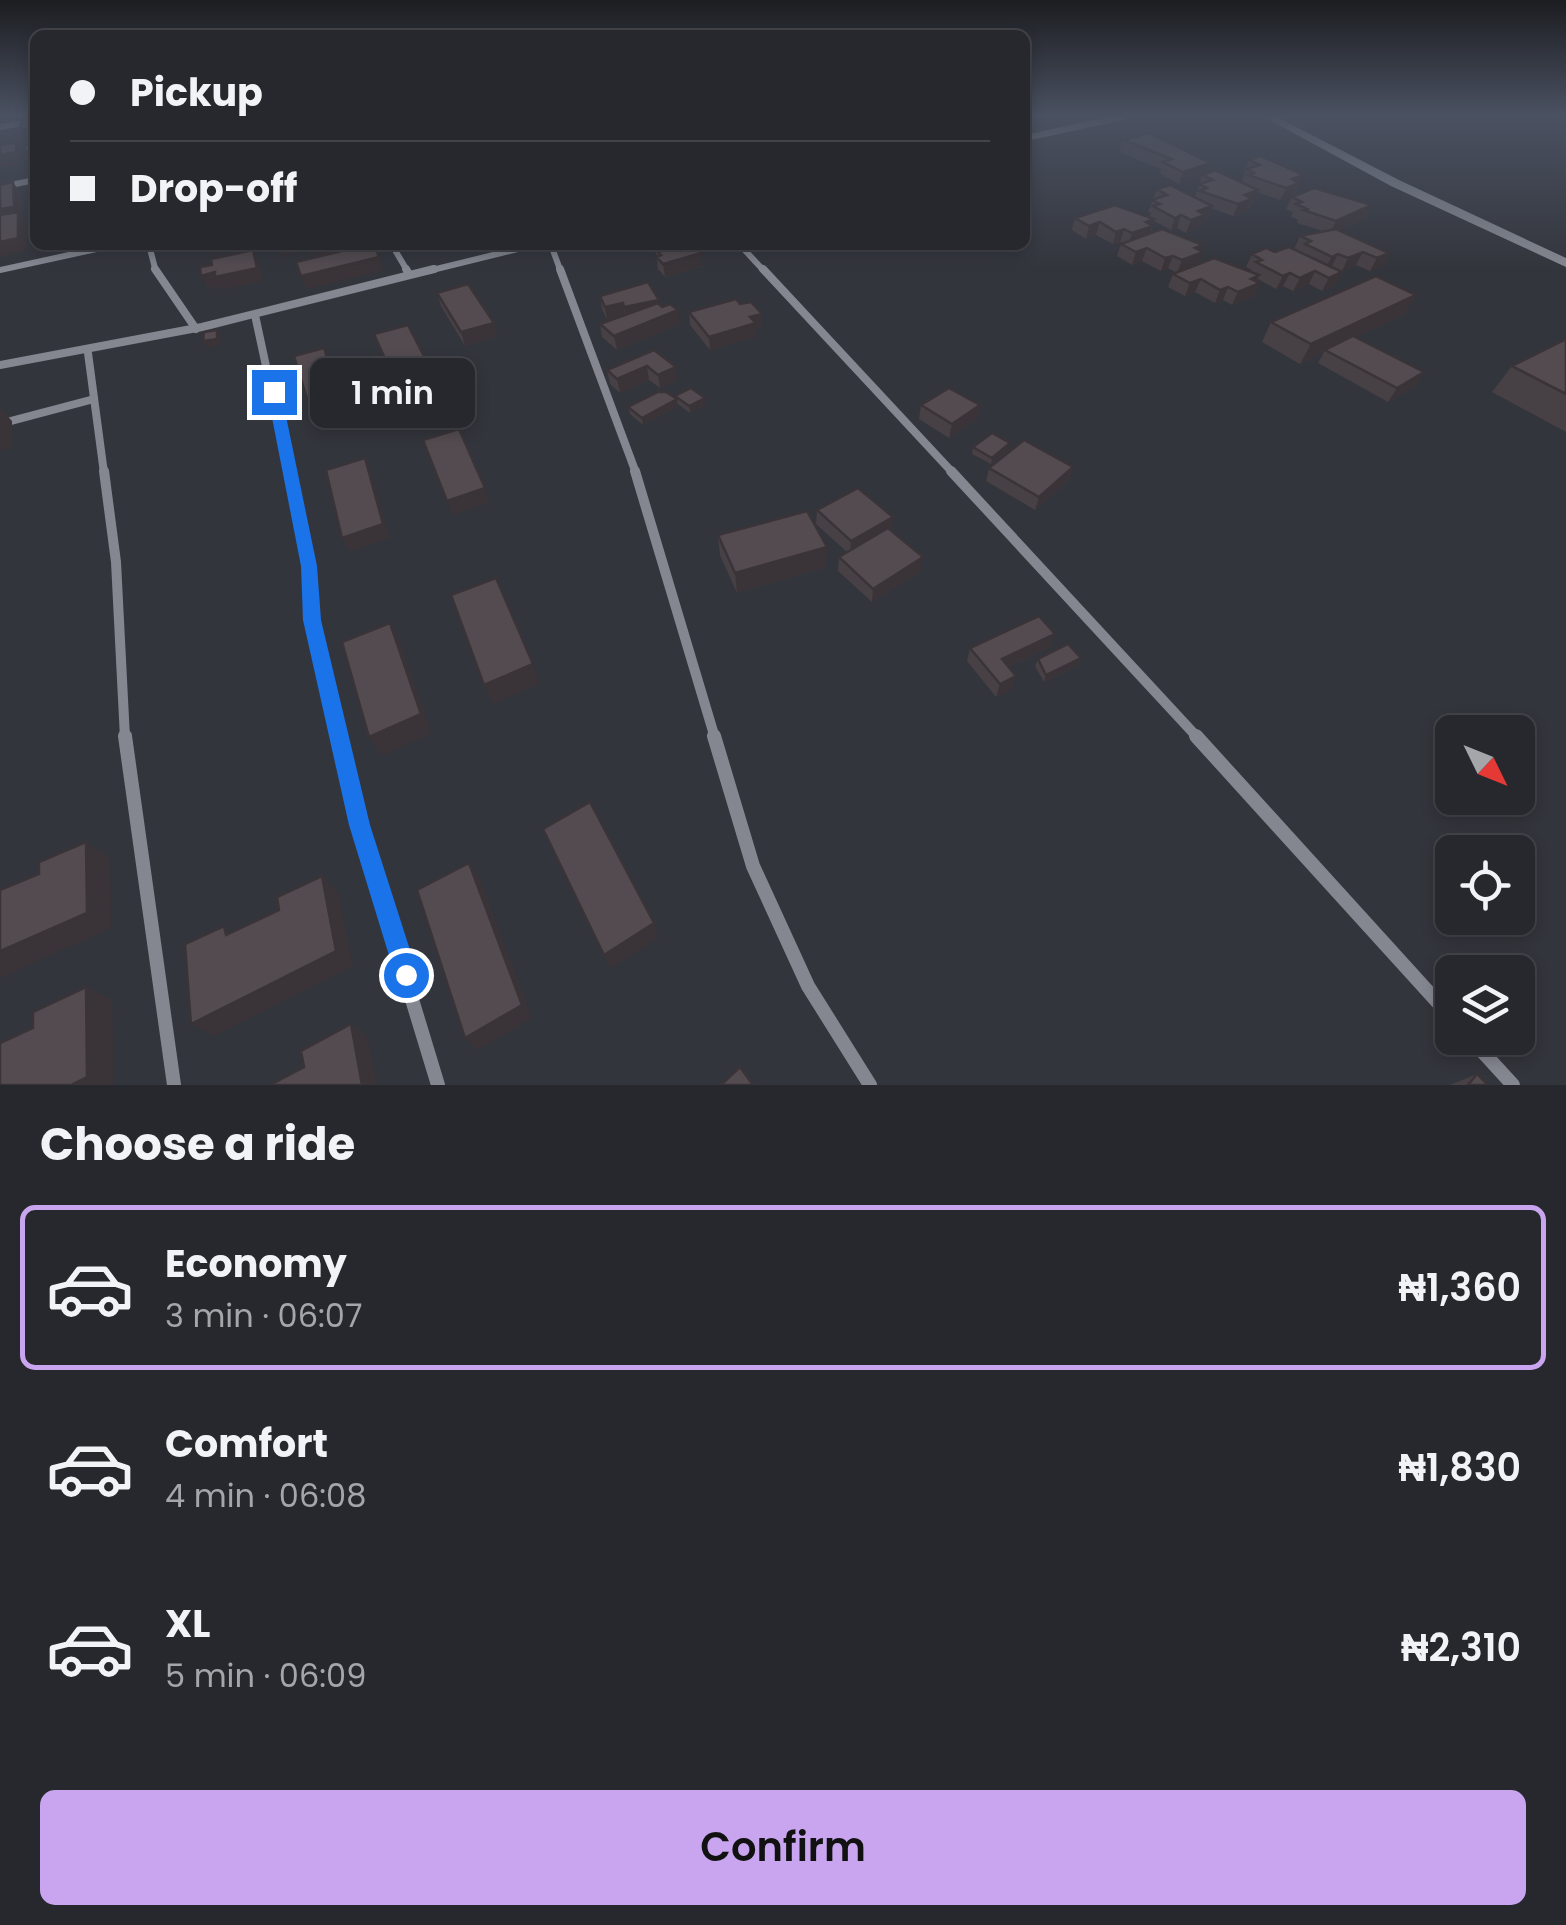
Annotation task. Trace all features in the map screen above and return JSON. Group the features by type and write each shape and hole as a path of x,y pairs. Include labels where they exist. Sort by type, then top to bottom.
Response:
{"street":[{"path":"1367,168 1566,264"},
{"path":"0,186 30,181"},
{"path":"0,270 92,250"},
{"path":"150,250 157,277 196,329"},
{"path":"395,250 409,274"},
{"path":"0,365 88,353 196,329 512,250"},
{"path":"552,250 628,446 753,866 808,986 870,1085"},
{"path":"745,250 1113,644 1435,999"},
{"path":"255,315 309,566 312,620 355,806 438,1085"},
{"path":"88,353 116,562 126,766 174,1085"},
{"path":"0,424 94,399"},
{"path":"1486,1055 1513,1085"}],"building":[{"path":"1287,168 1304,175 1292,179 1299,183 1286,188 1248,175 1254,173 1247,169"},
{"path":"1215,170 1258,190 1245,195 1252,199 1238,204 1200,191 1207,188 1199,184 1213,180 1203,175"},
{"path":"13,182 14,207 0,209 0,185"},
{"path":"1170,185 1212,206 1198,211 1205,215 1191,220 1181,215 1175,218 1153,206 1160,204 1152,200 1167,195 1157,189"},
{"path":"1314,188 1372,205 1336,221 1296,204 1302,202 1292,197"},
{"path":"1115,205 1154,219 1146,222 1153,226 1132,233 1124,229 1116,232 1100,222 1089,226 1075,218"},
{"path":"18,212 18,238 0,242 0,215"},
{"path":"1162,229 1203,245 1195,248 1203,252 1182,260 1165,258 1147,248 1136,252 1121,244"},
{"path":"1336,229 1389,253 1377,258 1363,252 1348,258 1338,254 1332,257 1305,244 1311,241 1300,236"},
{"path":"1289,247 1342,272 1329,278 1315,271 1300,278 1290,273 1283,276 1256,262 1262,260 1252,254 1266,248 1275,252"},
{"path":"253,250 257,268 201,276 200,267 212,265 211,259"},
{"path":"346,250 376,250 379,257 301,276 296,262"},
{"path":"656,250 701,253 663,264 656,257 661,255"},
{"path":"1214,258 1259,275 1251,279 1260,283 1238,292 1228,287 1220,290 1201,279 1190,283 1173,274"},
{"path":"1376,276 1416,295 1311,344 1271,322"},
{"path":"648,282 659,300 605,307 600,296"},
{"path":"468,284 494,323 461,332 437,293"},
{"path":"736,299 740,304 751,302 762,314 750,317 756,323 709,337 689,312"},
{"path":"658,303 662,307 670,304 678,310 614,336 600,324"},
{"path":"408,325 430,368 394,379 374,334"},
{"path":"217,330 217,339 203,341 204,332"},
{"path":"1353,336 1424,372 1397,388 1325,350"},
{"path":"1566,339 1566,394 1512,366"},
{"path":"324,348 340,396 309,405 294,356"},
{"path":"654,350 676,367 658,375 647,366 617,379 607,370"},
{"path":"691,388 705,398 689,406 675,396"},
{"path":"949,388 980,405 952,424 921,405"},
{"path":"658,392 677,399 642,418 628,407"},
{"path":"459,429 485,488 447,501 423,440"},
{"path":"992,433 1010,443 992,458 973,447"},
{"path":"1024,440 1073,467 1039,497 989,468"},
{"path":"365,458 383,524 342,538 326,470"},
{"path":"858,488 893,517 851,541 817,510"},
{"path":"807,511 827,547 735,573 718,535"},
{"path":"888,528 923,557 873,589 839,557"},
{"path":"496,578 533,664 484,685 451,595"},
{"path":"1039,616 1055,634 1002,659 1016,676 1000,684 970,648"},
{"path":"390,623 421,714 369,737 342,642"},
{"path":"1068,644 1081,658 1046,675 1038,659"},
{"path":"590,802 654,923 604,955 543,829"},
{"path":"86,842 87,913 0,951 0,890 39,874 39,862"},
{"path":"469,863 522,1005 465,1038 417,890"},
{"path":"322,876 336,951 191,1024 185,944 224,926 226,935 279,910 277,897"},
{"path":"86,987 87,1077 71,1085 0,1085 0,1043 33,1028 33,1012"},
{"path":"351,1024 362,1085 270,1085 304,1067 301,1051"},
{"path":"740,1067 753,1085 721,1085"},
{"path":"1477,1074 1488,1085 1468,1085"}],"route":[{"path":"274,392 309,566 312,620 360,825 406,975"}]}
